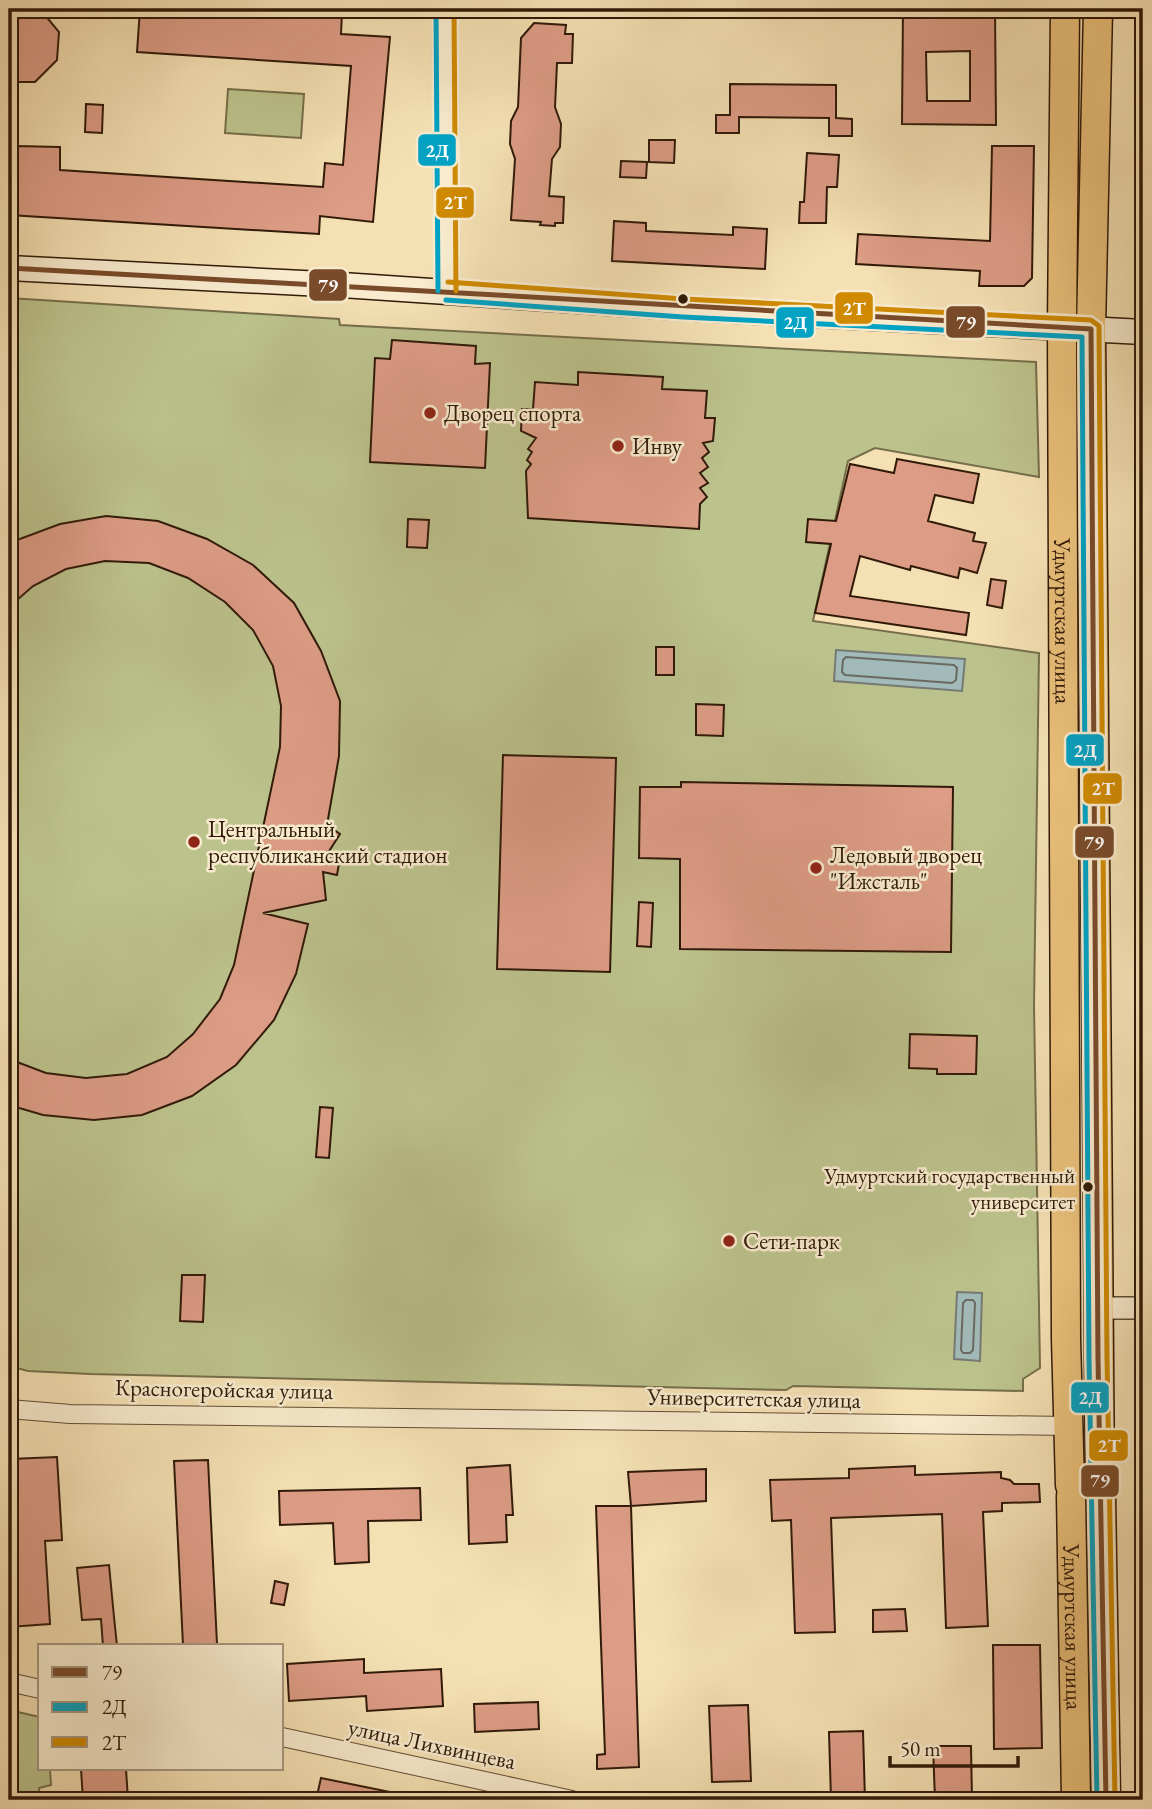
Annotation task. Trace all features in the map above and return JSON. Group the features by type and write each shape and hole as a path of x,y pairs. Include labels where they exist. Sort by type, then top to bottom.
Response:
{"main road":[{"path":"445,9 447,291"},
{"name":"Удмуртская улица","path":"1065,9 1062,327 1066,1339 1076,1800"},
{"name":"Удмуртская улица","path":"1098,9 1091,329 1098,1308 1107,1800"},
{"path":"9,268 1143,332"},
{"path":"1065,817 1094,816"},
{"path":"1074,1738 1105,1738"}],"street":[{"path":"1098,1308 1143,1308"},
{"name":"Красногеройская улица","path":"9,1409 70,1414 438,1418"},
{"name":"Университетская улица","path":"438,1418 1069,1426"},
{"path":"9,1682 38,1689"},
{"name":"улица Лихвинцева","path":"284,1737 572,1800"}],"green space":[{"path":"228,89 304,94 301,138 225,133"},
{"path":"9,298 339,319 340,325 1036,362 1039,477 875,448 848,461 813,621 1039,653 1034,1006 1040,1368 1023,1379 1023,1391 793,1386 786,1390 90,1374 28,1371 9,1366"},
{"path":"9,1710 38,1717 38,1770 50,1770 51,1785 39,1788 40,1800 9,1800"}],"water":[{"path":"836,650 965,659 962,691 834,681"},
{"path":"957,1292 982,1293 980,1361 954,1359"}],"building":[{"path":"9,9 40,9 59,32 57,60 35,82 9,82"},
{"path":"140,9 280,9 342,13 341,34 390,37 373,222 320,216 319,234 9,215 9,164 17,164 17,146 60,147 60,170 323,187 325,163 343,165 351,66 137,52"},
{"path":"903,9 995,9 996,125 902,124","holes":["970,51 970,101 927,101 926,52"]},
{"path":"534,23 566,25 565,34 573,34 572,63 557,63 555,107 561,124 560,147 552,159 549,196 564,197 563,223 555,223 555,226 511,220 515,159 510,144 511,121 518,107 521,38"},
{"path":"730,84 836,85 836,118 852,119 852,136 829,136 829,118 739,117 739,133 716,133 716,115 730,115"},
{"path":"86,104 103,105 102,133 85,132"},
{"path":"649,140 675,140 674,163 649,162"},
{"path":"992,146 1034,146 1032,278 1024,286 979,286 980,271 856,264 858,234 990,241"},
{"path":"807,153 839,155 837,187 827,187 826,223 799,223 800,202 804,202"},
{"path":"621,161 647,162 646,178 620,177"},
{"path":"614,221 646,223 646,231 733,235 733,227 767,229 765,269 612,261"},
{"name":"Дворец спорта","path":"392,340 476,346 475,364 490,363 485,468 370,462 375,358 390,359"},
{"name":"Инву","path":"578,372 663,377 662,389 707,391 705,418 715,418 713,441 703,443 709,452 702,458 708,467 700,473 708,483 700,488 707,497 700,504 699,529 528,518 526,471 531,464 527,460 532,452 528,449 536,438 521,431 522,409 533,409 535,382 578,385"},
{"path":"897,459 979,474 973,503 935,495 928,521 975,533 973,541 986,543 977,573 960,568 958,578 911,566 910,570 860,556 850,596 969,613 966,635 815,613 831,544 806,542 808,519 836,521 850,464 894,473"},
{"path":"106,516 158,521 207,539 253,565 294,603 321,651 340,701 339,756 327,825 340,834 326,856 340,858 337,875 323,872 326,900 263,913 308,924 296,974 274,1020 236,1065 192,1096 142,1115 94,1120 43,1115 9,1105 9,1059 46,1073 86,1078 127,1074 167,1057 193,1034 220,999 234,965 280,747 281,706 273,666 253,630 225,602 188,578 149,563 105,561 66,569 33,586 9,607 9,543 60,524"},
{"path":"408,519 429,520 427,548 407,547"},
{"path":"991,579 1006,581 1002,608 987,605"},
{"path":"656,647 674,647 674,675 656,675"},
{"path":"696,704 724,705 723,736 696,735"},
{"path":"503,755 616,758 610,972 497,969"},
{"name":"Ледовый дворец \"Ижсталь\"","path":"681,782 953,787 951,952 680,949 680,859 639,858 640,787 681,787"},
{"path":"639,902 653,903 651,947 637,946"},
{"path":"910,1034 977,1036 976,1074 937,1074 937,1069 909,1068"},
{"path":"320,1107 333,1108 329,1158 316,1157"},
{"path":"182,1275 205,1275 203,1322 180,1321"},
{"path":"57,1457 62,1540 45,1541 50,1624 9,1627 9,1522 15,1521 11,1459"},
{"path":"208,1460 217,1644 183,1644 174,1461"},
{"path":"510,1465 513,1515 506,1515 507,1542 469,1544 467,1468"},
{"path":"915,1466 915,1475 1001,1472 1001,1478 1014,1484 1039,1484 1040,1502 1002,1503 1002,1511 983,1512 988,1626 946,1628 942,1514 831,1518 835,1632 795,1633 791,1520 772,1521 770,1480 849,1478 849,1469"},
{"path":"706,1469 706,1501 631,1506 628,1472"},
{"path":"420,1488 421,1520 368,1521 369,1562 335,1564 333,1523 280,1525 279,1491"},
{"path":"596,1506 631,1506 639,1767 597,1769 597,1755 605,1754"},
{"path":"109,1565 117,1644 103,1644 101,1619 82,1620 77,1568"},
{"path":"275,1581 288,1584 284,1605 271,1603"},
{"path":"905,1609 907,1631 873,1632 873,1610"},
{"path":"993,1645 1040,1645 1042,1748 994,1749"},
{"path":"364,1659 364,1673 441,1669 443,1706 367,1711 366,1696 289,1701 287,1664"},
{"path":"538,1702 539,1729 475,1732 474,1704"},
{"path":"748,1705 751,1781 712,1782 709,1706"},
{"path":"863,1731 865,1800 831,1800 829,1732"},
{"path":"933,1746 971,1746 972,1800 935,1800"},
{"path":"81,1770 126,1770 128,1800 83,1800"},
{"path":"321,1778 400,1794 399,1800 316,1800"}],"transit line":[{"name":"2Д","path":"436,9 438,291"},
{"name":"2Т","path":"454,9 456,291"},
{"name":"79","path":"9,268 1091,329 1098,1358 1106,1800"},
{"name":"2Т","path":"448,282 684,299 1091,320 1099,326 1107,1358 1115,1800"},
{"name":"2Д","path":"446,300 683,317 1082,337 1089,1358 1097,1800"}],"place":[{"name":"Дворец спорта","path":"430,413"},
{"name":"Инву","path":"618,446"},
{"name":"Центральный республиканский стадион","path":"194,842"},
{"name":"Ледовый дворец \"Ижсталь\"","path":"816,868"},
{"name":"Удмуртский государственный университет","path":"1088,1187"},
{"name":"Сети-парк","path":"729,1241"}]}
